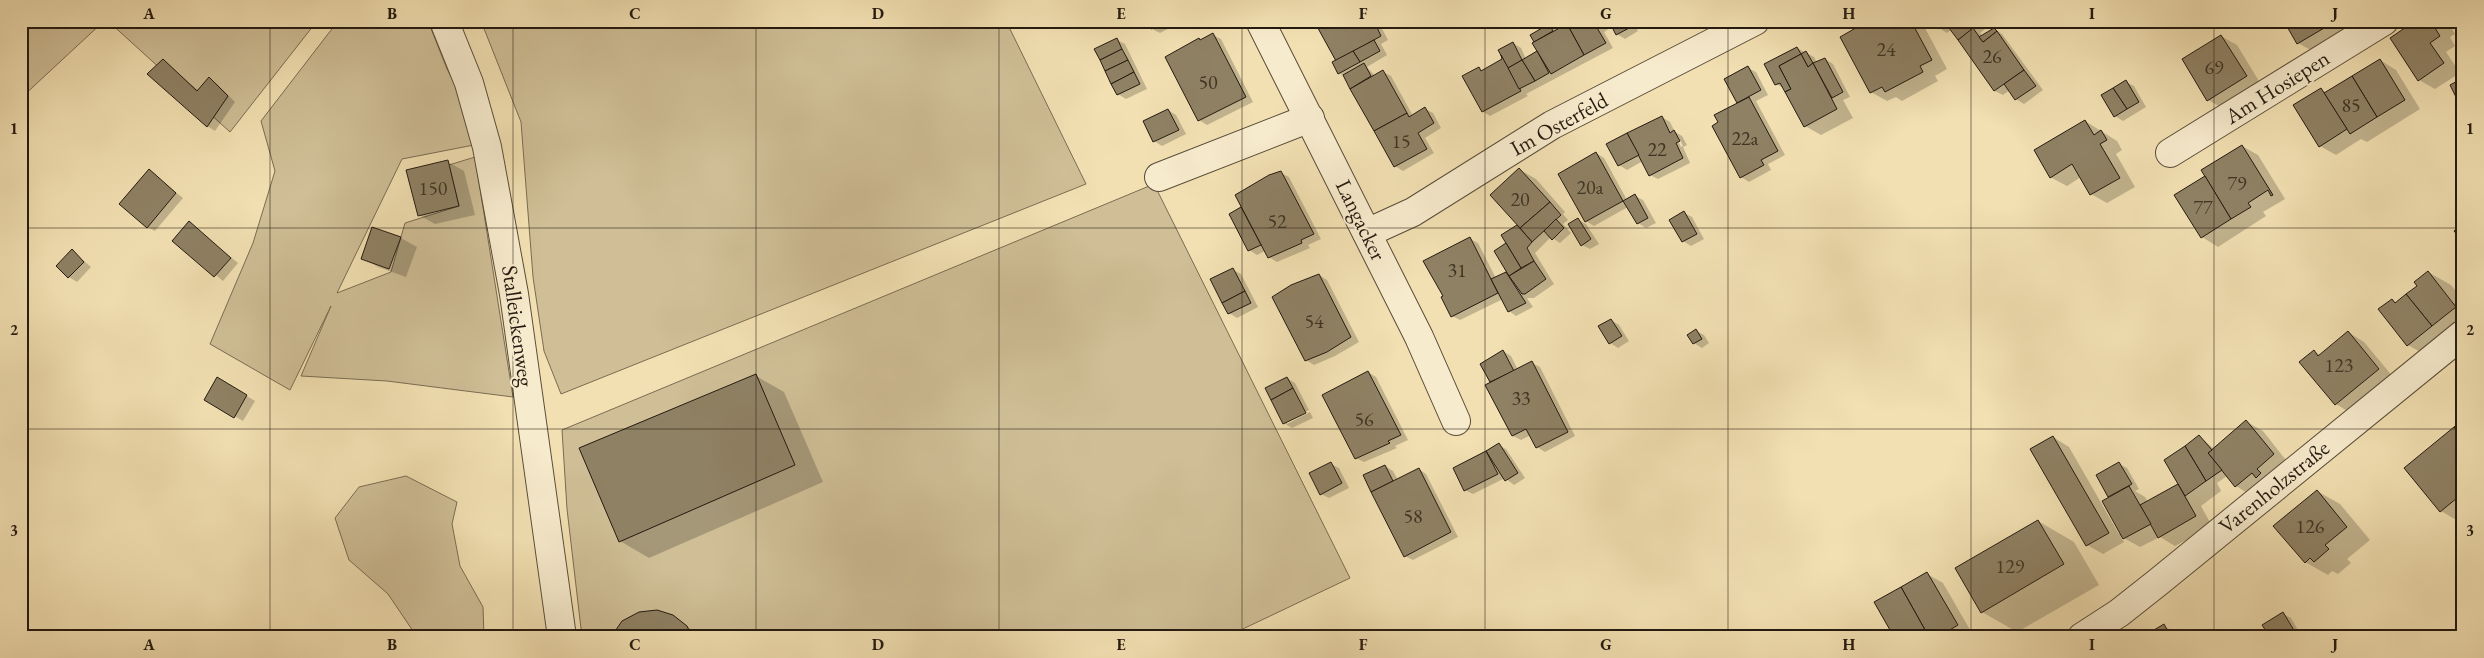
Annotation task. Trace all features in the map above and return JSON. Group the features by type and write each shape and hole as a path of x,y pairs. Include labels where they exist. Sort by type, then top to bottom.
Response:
{"street":[{"name":"Stalleickenweg","path":"444,21 469,83 487,147 514,294 562,637"},
{"name":"Langacker","path":"1260,21 1419,337 1456,421"},
{"name":"Im Osterfeld","path":"1367,233 1412,212 1552,125 1755,21"},
{"name":"Am Hosiepen","path":"2170,153 2384,21"},
{"path":"1159,177 1310,118"},
{"name":"Varenholzstraße","path":"2082,637 2119,613 2157,583 2463,334"}],"shaded area":[{"path":"21,21 104,21 21,98"},
{"path":"108,21 317,21 230,132"},
{"path":"338,21 428,21 447,69 458,90 474,145 402,159 337,293 391,272 405,223 459,206 449,165 475,157 513,397 387,381 301,376 331,306 290,390 210,344 253,243 275,171 261,121"},
{"path":"481,21 1006,21 1086,184 561,394 544,351 533,277 521,122"},
{"path":"1154,184 1350,578 1226,637 582,637 567,509 562,430"},
{"path":"406,476 457,502 452,524 460,566 483,607 484,637 417,637 388,594 349,560 335,518 359,487"}],"building":[{"path":"1147,21 1167,21 1151,29"},
{"path":"1314,21 1374,21 1381,36 1336,61"},
{"path":"1572,21 1593,21 1606,43 1584,55 1567,24"},
{"path":"1609,21 1628,21 1631,27 1616,35"},
{"path":"1868,21 1911,21 1932,60 1920,66 1923,72 1885,92 1882,87 1870,93 1840,37"},
{"path":"1933,21 1949,21 1938,29"},
{"path":"1957,21 1977,21 1979,24 1958,40 1949,28"},
{"path":"2287,21 2336,21 2297,44 2285,23"},
{"path":"2415,21 2438,21 2440,25 2435,28 2440,36 2430,43 2444,63 2418,81 2390,38"},
{"path":"1549,24 1553,31 1534,42 1530,35"},
{"path":"1567,24 1584,55 1551,74 1532,43"},
{"path":"1973,28 1983,42 1997,31 2024,70 1994,91 1958,40"},
{"path":"1994,28 1997,31 1983,42 1979,37"},
{"path":"1213,33 1246,97 1198,121 1165,57 1199,38 1200,40"},
{"path":"2221,35 2247,76 2207,101 2182,59"},
{"path":"1117,38 1122,49 1100,60 1094,49"},
{"path":"1374,40 1380,51 1360,62 1353,51"},
{"path":"1513,42 1522,60 1508,68 1498,50"},
{"path":"1797,47 1801,54 1779,66 1791,89 1785,92 1780,83 1775,85 1764,64"},
{"path":"1122,49 1128,60 1105,71 1100,60"},
{"path":"1353,51 1360,62 1338,74 1332,62"},
{"path":"1537,51 1549,73 1535,81 1522,60"},
{"path":"1806,51 1813,63 1808,67 1801,54"},
{"path":"1801,54 1808,67 1813,63 1837,109 1804,127 1785,92 1791,89 1779,66"},
{"path":"1501,55 1521,91 1482,112 1462,76 1479,67 1481,71 1502,59"},
{"path":"1825,58 1843,92 1832,98 1813,63"},
{"path":"163,59 197,91 209,77 228,96 207,127 147,74"},
{"path":"2380,59 2405,100 2377,117 2352,76"},
{"path":"1128,60 1134,72 1111,84 1105,71"},
{"path":"1522,60 1535,81 1519,89 1508,68"},
{"path":"1364,63 1371,76 1350,89 1343,75"},
{"path":"1748,66 1761,90 1737,103 1724,79"},
{"path":"1383,70 1407,113 1374,131 1350,89"},
{"path":"2024,70 2036,86 2015,100 2004,84"},
{"path":"1134,72 1140,84 1117,95 1111,84"},
{"path":"2352,76 2377,117 2350,134 2324,93"},
{"path":"2463,78 2463,107 2461,107 2450,85"},
{"path":"2126,80 2139,102 2127,109 2113,88"},
{"path":"2113,88 2127,109 2114,117 2101,95"},
{"path":"2321,88 2347,129 2319,147 2293,105"},
{"path":"1749,97 1778,151 1761,160 1764,165 1740,178 1712,126 1718,122 1714,115"},
{"path":"1425,107 1434,123 1418,133 1427,149 1394,167 1374,131 1407,113 1409,117"},
{"path":"1168,109 1179,130 1153,142 1143,121"},
{"path":"1662,116 1670,133 1674,130 1680,141 1676,143 1683,158 1649,176 1627,133"},
{"path":"2085,120 2094,135 2101,130 2107,140 2100,144 2120,178 2090,195 2072,164 2050,178 2034,150"},
{"path":"1627,133 1639,155 1618,166 1606,144"},
{"path":"2242,145 2273,195 2271,196 2268,190 2248,203 2251,207 2231,219 2201,170"},
{"path":"1596,152 1623,201 1585,222 1558,174"},
{"path":"448,160 459,206 418,216 406,170"},
{"path":"1519,168 1550,202 1520,228 1490,195"},
{"path":"149,169 176,193 147,228 119,204"},
{"path":"1281,171 1314,234 1301,240 1302,243 1268,258 1235,195 1269,175"},
{"path":"2205,176 2231,219 2201,238 2174,195"},
{"path":"1635,194 1648,218 1637,224 1623,201"},
{"path":"1550,202 1561,215 1532,242 1520,228"},
{"path":"1241,207 1261,245 1248,251 1229,214"},
{"path":"1684,211 1697,234 1682,242 1669,220"},
{"path":"1578,218 1591,239 1581,246 1568,224"},
{"path":"1556,219 1564,228 1552,240 1544,231"},
{"path":"189,221 231,258 214,277 172,241"},
{"path":"2463,223 2463,242 2454,231"},
{"path":"1517,225 1532,242 1527,248 1534,261 1521,268 1501,235"},
{"path":"372,227 401,237 389,269 361,259"},
{"path":"1470,237 1498,293 1451,317 1441,297 1443,296 1423,261"},
{"path":"1506,243 1521,268 1509,276 1494,251"},
{"path":"72,249 84,262 68,278 56,266"},
{"path":"1534,261 1546,279 1525,294 1522,294 1509,276"},
{"path":"1233,268 1245,291 1222,303 1210,279"},
{"path":"2428,271 2456,307 2432,326 2406,294 2417,286 2414,282"},
{"path":"1506,272 1526,303 1508,312 1491,279"},
{"path":"1319,274 1351,337 1327,352 1305,361 1272,297 1291,285"},
{"path":"1245,291 1251,303 1228,314 1222,303"},
{"path":"2406,294 2432,326 2407,346 2378,309 2392,299 2395,303"},
{"path":"1611,319 1622,336 1609,344 1598,326"},
{"path":"1696,329 1702,339 1693,344 1687,335"},
{"path":"2348,331 2379,369 2335,405 2299,362 2314,350 2318,356"},
{"path":"1503,350 1514,371 1490,382 1480,364"},
{"path":"1532,361 1568,432 1536,448 1526,429 1512,436 1485,385"},
{"path":"1368,371 1401,435 1388,441 1390,443 1355,459 1322,395"},
{"path":"756,374 795,465 619,542 579,448"},
{"path":"217,377 247,395 234,418 204,400"},
{"path":"1287,377 1293,388 1271,400 1265,388"},
{"path":"1293,388 1306,413 1283,424 1271,400"},
{"path":"2246,420 2274,454 2257,469 2261,473 2256,478 2252,473 2235,487 2208,453"},
{"path":"2463,420 2463,438 2454,427"},
{"path":"2454,427 2463,438 2463,493 2440,512 2404,468"},
{"path":"2199,435 2212,450 2208,453 2222,470 2206,481 2185,446"},
{"path":"2053,436 2109,533 2086,546 2030,449"},
{"path":"1499,443 1518,473 1505,481 1486,451"},
{"path":"2185,446 2206,481 2185,496 2164,460"},
{"path":"1486,451 1498,474 1464,491 1453,468"},
{"path":"1331,462 1342,483 1320,495 1309,473"},
{"path":"2119,462 2132,484 2108,497 2096,475"},
{"path":"1385,465 1393,481 1371,492 1363,475"},
{"path":"1419,468 1451,532 1404,557 1371,492"},
{"path":"2178,484 2196,516 2158,538 2140,505"},
{"path":"2129,486 2151,524 2123,539 2102,501"},
{"path":"2317,490 2347,527 2325,545 2329,549 2314,562 2310,558 2305,563 2273,526"},
{"path":"2038,520 2064,564 1981,613 1955,568"},
{"path":"1927,572 1958,625 1938,637 1929,637 1901,587"},
{"path":"1901,587 1929,637 1894,637 1874,602"},
{"path":"657,610 673,615 687,626 692,637 611,637 622,621 639,612"},
{"path":"2283,612 2298,637 2270,637 2262,625"},
{"path":"2164,624 2171,637 2142,637"}]}
